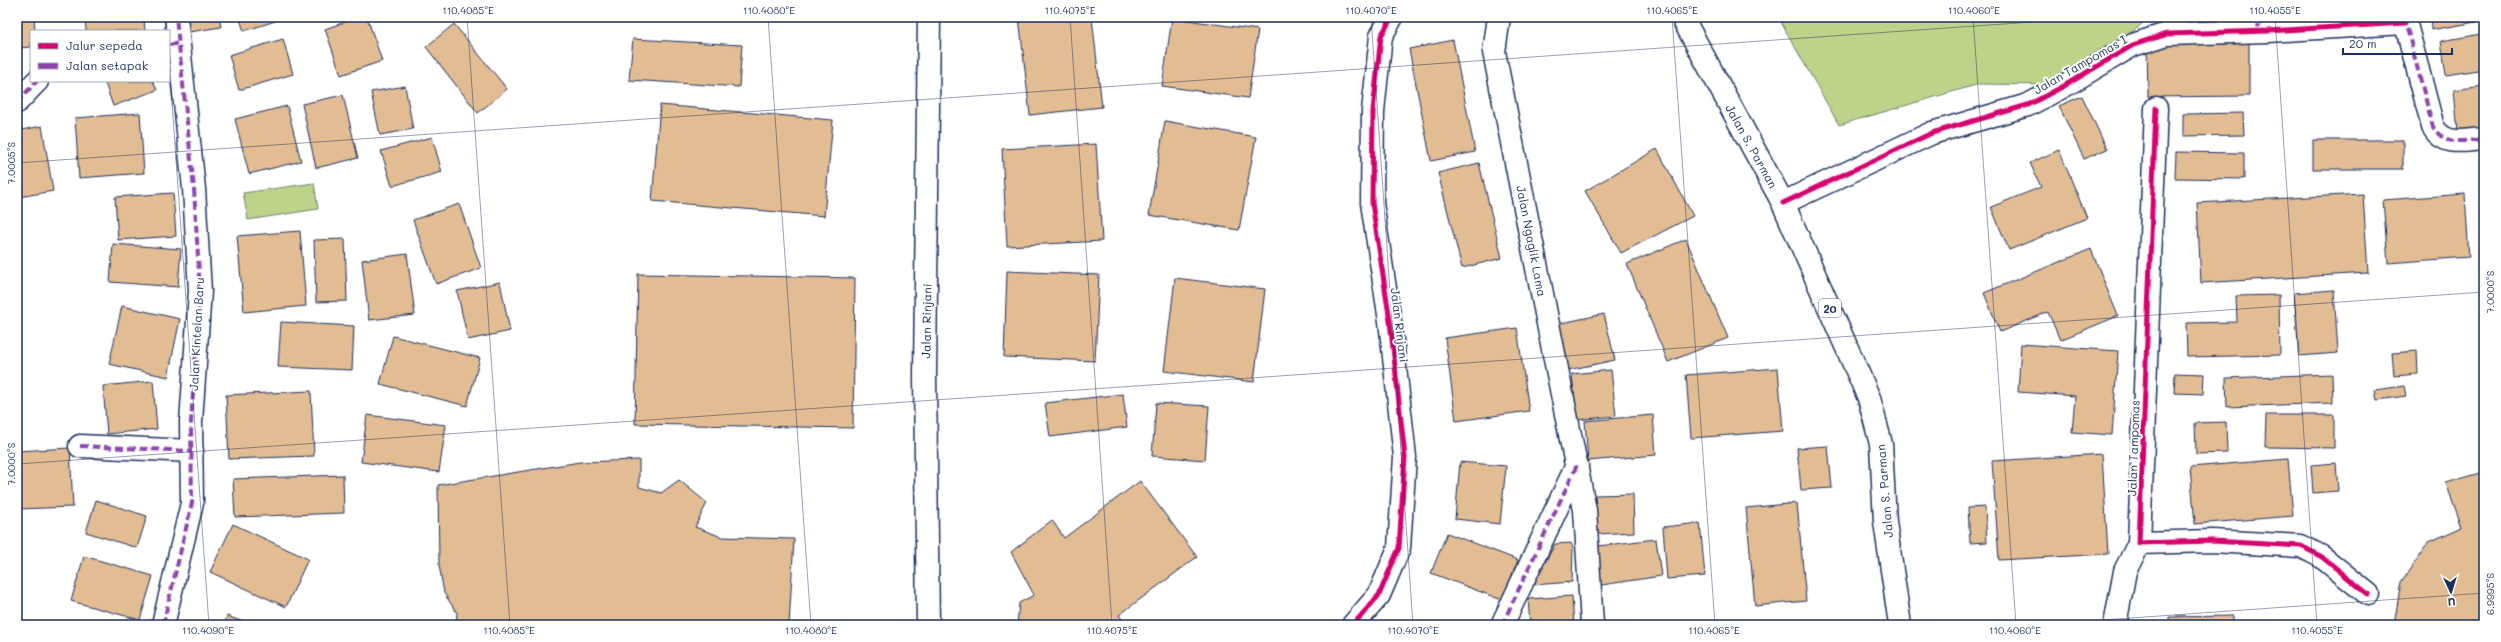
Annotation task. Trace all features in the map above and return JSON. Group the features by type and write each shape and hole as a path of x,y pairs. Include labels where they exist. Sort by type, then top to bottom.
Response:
{"main road":[{"name":"Jalan Kintelan Baru","path":"163,625 192,503 191,422 200,291 194,189 174,44 176,17"},
{"name":"Jalan Rinjani","path":"928,625 925,376 929,17"},
{"name":"Jalan Rinjani","path":"1353,625 1379,595 1399,548 1405,457 1390,321 1372,203 1373,111 1381,36 1392,17"},
{"name":"Jalan Ngaglik Lama","path":"1499,17 1494,52 1585,510 1592,625"},
{"name":"Jalan S. Parman","path":"1682,17 1783,203 1869,398 1881,444 1885,522 1900,625"},
{"path":"2405,20 2433,127 2442,139 2484,139"},
{"name":"Jalan Tampomas I","path":"1783,203 1932,133 2028,105 2064,86 2133,44 2167,34 2258,24 2405,20"},
{"path":"17,102 36,82"},
{"name":"Jalan Tampomas","path":"2115,625 2125,571 2139,543 2156,108"},
{"path":"80,446 192,451"},
{"path":"1502,625 1577,465"},
{"path":"2139,543 2212,541 2301,546 2322,557 2368,594"}],"green space":[{"path":"1778,17 2145,17 2143,23 2112,48 2049,85 1979,84 1839,125"},
{"path":"314,183 318,209 248,220 243,193"}],"building":[{"path":"17,17 34,17 35,30 30,30 30,47 17,48"},
{"path":"85,17 144,17 145,30 86,30"},
{"path":"186,17 219,17 221,27 189,32"},
{"path":"239,17 288,17 244,31"},
{"path":"359,17 367,17 382,61 341,75 325,29"},
{"path":"1019,17 1092,17 1102,107 1030,115"},
{"path":"2430,17 2476,17 2477,22 2431,30"},
{"path":"1172,18 1258,30 1248,98 1162,86"},
{"path":"454,24 507,89 478,113 426,47"},
{"path":"2482,34 2484,69 2446,75 2441,41"},
{"path":"283,39 293,74 239,90 229,55"},
{"path":"633,39 742,45 739,87 629,80"},
{"path":"1453,40 1475,152 1431,161 1409,49"},
{"path":"2249,42 2249,96 2148,97 2147,44"},
{"path":"153,82 157,90 113,106 105,83"},
{"path":"405,86 413,129 380,135 371,92"},
{"path":"2484,86 2484,128 2458,132 2454,90"},
{"path":"343,95 358,158 316,168 302,104"},
{"path":"2082,96 2107,149 2084,159 2059,106"},
{"path":"660,105 833,120 824,216 652,201"},
{"path":"287,106 301,161 249,174 235,119"},
{"path":"140,113 144,173 79,178 75,118"},
{"path":"2243,113 2244,135 2183,136 2183,114"},
{"path":"1165,121 1256,137 1239,230 1149,215"},
{"path":"42,126 53,191 19,197 17,131"},
{"path":"432,137 442,172 392,186 381,151"},
{"path":"2313,140 2403,140 2403,169 2313,169"},
{"path":"1096,144 1102,241 1007,246 1002,149"},
{"path":"1657,149 1693,216 1621,253 1585,191"},
{"path":"2059,150 2087,218 2009,250 1991,207 2041,187 2030,163"},
{"path":"2176,152 2244,153 2244,179 2175,178"},
{"path":"1479,163 1502,258 1462,268 1438,173"},
{"path":"173,193 176,236 118,240 115,197"},
{"path":"2363,194 2368,273 2201,283 2197,203"},
{"path":"2465,194 2469,257 2388,263 2383,200"},
{"path":"459,204 481,268 436,284 413,220"},
{"path":"300,231 306,306 244,312 237,236"},
{"path":"345,239 347,301 316,302 314,240"},
{"path":"1686,239 1728,338 1668,362 1627,264"},
{"path":"113,244 181,249 178,287 110,282"},
{"path":"2091,249 2118,316 2060,340 2048,312 2000,332 1984,293"},
{"path":"407,254 415,315 369,320 362,260"},
{"path":"1007,271 1099,275 1095,361 1004,357"},
{"path":"638,274 855,278 853,428 635,424"},
{"path":"1175,278 1265,289 1254,382 1164,371"},
{"path":"500,282 510,331 468,340 457,291"},
{"path":"2334,290 2338,353 2299,356 2294,293"},
{"path":"2279,295 2280,355 2187,357 2186,323 2237,322 2236,296"},
{"path":"122,306 180,319 168,377 109,364"},
{"path":"1604,314 1615,360 1568,370 1557,324"},
{"path":"281,322 354,326 352,370 278,367"},
{"path":"1517,328 1529,411 1456,421 1445,338"},
{"path":"393,336 480,358 467,406 380,384"},
{"path":"2021,344 2118,351 2112,435 2072,432 2075,396 2018,392"},
{"path":"2417,351 2418,374 2394,376 2392,353"},
{"path":"1778,368 1783,431 1691,438 1686,375"},
{"path":"1611,370 1616,416 1577,420 1572,374"},
{"path":"2175,373 2204,374 2203,394 2174,393"},
{"path":"2332,374 2333,403 2227,407 2226,378"},
{"path":"153,381 157,429 107,434 103,386"},
{"path":"2404,386 2406,396 2377,400 2375,390"},
{"path":"311,391 314,456 229,459 226,395"},
{"path":"1123,394 1127,427 1050,437 1045,403"},
{"path":"1156,403 1209,406 1205,460 1152,456"},
{"path":"367,415 446,425 439,472 361,462"},
{"path":"1653,415 1656,455 1588,461 1585,421"},
{"path":"2266,415 2334,415 2334,448 2265,447"},
{"path":"2226,422 2227,453 2196,454 2195,423"},
{"path":"1828,446 1832,488 1801,490 1797,448"},
{"path":"70,448 73,507 17,509 17,451"},
{"path":"2102,454 2108,554 1999,560 1992,461"},
{"path":"2288,459 2293,516 2195,524 2190,467"},
{"path":"639,460 639,487 661,493 679,480 707,503 695,527 722,537 794,539 789,625 456,625 457,613 444,593 439,565 438,485 580,462"},
{"path":"1460,462 1506,466 1500,524 1455,519"},
{"path":"2336,463 2338,491 2313,493 2311,465"},
{"path":"2484,472 2484,625 2394,625 2401,582 2429,542 2462,527 2446,483"},
{"path":"343,475 344,513 235,517 233,479"},
{"path":"1140,481 1197,557 1119,615 1124,622 1122,625 1017,625 1019,603 1034,595 1011,552 1052,520 1064,538"},
{"path":"1633,494 1634,532 1597,534 1595,495"},
{"path":"96,500 147,516 137,548 86,532"},
{"path":"1797,503 1806,601 1755,606 1746,508"},
{"path":"1985,507 1987,542 1970,543 1968,508"},
{"path":"1700,523 1705,576 1667,579 1663,527"},
{"path":"233,524 308,559 286,607 210,572"},
{"path":"1447,533 1518,560 1502,600 1431,573"},
{"path":"1656,539 1661,576 1595,586 1590,547"},
{"path":"1571,543 1573,547 1572,582 1533,585 1555,544"},
{"path":"84,556 153,576 140,620 71,601"},
{"path":"1572,596 1574,625 1530,625 1528,599"},
{"path":"227,616 252,625 224,625"},
{"path":"2232,616 2232,625 2169,625 2169,617"}],"marked path":[{"path":"163,625 192,503 191,422 200,291 194,189 176,17"},
{"path":"2258,32 2259,17"},
{"path":"2404,17 2433,127 2438,133 2449,140 2462,141 2484,139"},
{"path":"170,45 180,43"},
{"path":"17,102 36,82"},
{"path":"80,446 192,451"},
{"path":"1502,625 1577,465"}],"cycle path":[{"path":"1353,625 1379,595 1399,548 1405,457 1390,321 1372,203 1373,111 1381,36 1392,17"},
{"path":"1783,203 1932,133 2028,105 2064,86 2133,45 2167,34 2268,31 2405,23"},
{"path":"2156,108 2139,543 2212,541 2301,546 2322,557 2368,594"}]}
